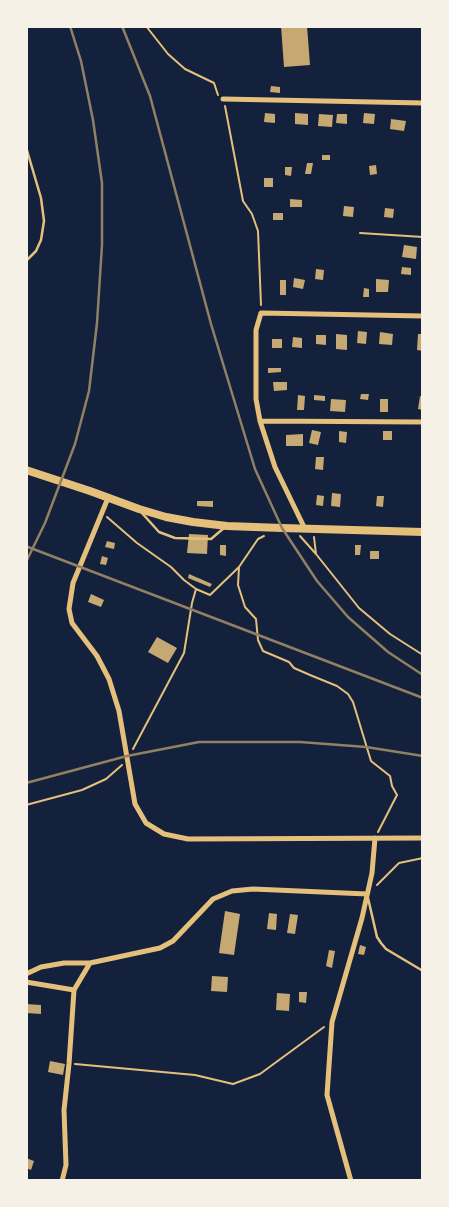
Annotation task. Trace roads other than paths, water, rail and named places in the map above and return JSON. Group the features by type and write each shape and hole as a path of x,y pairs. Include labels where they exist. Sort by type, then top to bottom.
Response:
{"main road":[{"path":"26,470 166,517 227,526 423,532"}],"street":[{"path":"223,99 423,103"},
{"path":"305,529 275,467 260,421 256,399 256,330 262,313 423,316"},
{"path":"260,421 423,422"},
{"path":"108,498 72,583 69,609 72,623 97,656 109,678 119,711 135,804 146,823 164,834 188,840 423,838"},
{"path":"352,1181 327,1095 332,1022 362,918 372,873 375,838"},
{"path":"26,974 41,967 64,963 90,963 160,948 173,941 213,899 232,891 253,889 367,894"},
{"path":"62,1181 66,1165 64,1110 74,990 90,963"},
{"path":"26,982 74,990"}],"lane":[{"path":"26,147 41,198 44,221 41,240 36,251 26,261"},
{"path":"138,509 158,532 175,538 210,539 227,526"},
{"path":"367,894 381,943 386,949 423,971"}],"railway":[{"path":"26,562 45,523 75,444 89,391 97,323 102,245 102,183 93,120 81,61 70,26"},
{"path":"122,26 150,96 211,324 255,469 282,528 317,581 348,617 388,652 423,675"},
{"path":"28,547 423,698"},
{"path":"26,783 127,756 199,742 300,742 366,747 423,756"}]}
